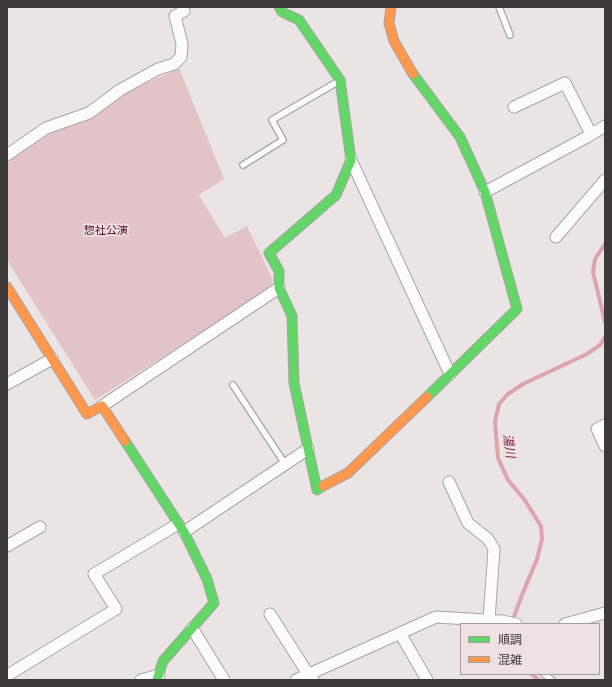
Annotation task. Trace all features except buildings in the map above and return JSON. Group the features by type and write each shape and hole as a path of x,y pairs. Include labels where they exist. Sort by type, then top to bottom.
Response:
{"street":[{"path":"279,7 282,12 299,20 340,80 350,160 450,374"},
{"path":"350,160 336,195 268,253 279,271 279,288 292,316 294,382 317,490 348,473 517,309 485,192 460,136 409,69 394,41 389,23 391,7"},
{"path":"7,155 46,128 89,112 120,90 158,69 174,64 180,57 182,44 175,16 187,8"},
{"path":"514,107 565,83 591,134"},
{"path":"485,192 604,128"},
{"path":"556,237 605,180"},
{"path":"7,287 87,414 102,406 279,288"},
{"path":"7,384 52,359"},
{"path":"102,406 145,470 181,528 207,579 214,603 163,661 158,677 141,680"},
{"path":"605,425 597,429 605,446"},
{"path":"10,680 7,674 116,609 94,574 181,528 308,449"},
{"path":"449,482 468,522 488,540 494,549 489,620"},
{"path":"7,546 40,527"},
{"path":"569,623 605,613"},
{"path":"270,614 311,677"},
{"path":"296,680 311,677 436,616 511,623"},
{"path":"192,628 224,680"},
{"path":"400,633 427,680"}],"lane":[{"path":"499,7 510,35"},
{"path":"243,165 283,140 272,120 340,80"},
{"path":"233,385 285,464"}],"green space":[{"name":"惣社公演","path":"179,68 224,179 199,195 225,238 247,226 273,280 270,289 95,400 7,260 7,161 49,134 94,116 126,93"}],"waterway":[{"name":"湯川","path":"605,244 595,259 593,272 605,322"},
{"name":"湯川","path":"512,622 537,559 542,539 541,526 524,499 508,480 498,458 495,422 499,404 508,394 523,384 587,354 600,345 605,337"},
{"name":"湯川","path":"532,675 539,680"}],"traffic: fast":[{"path":"279,7 282,12 299,20 340,80 351,160 336,195 269,253 279,271 279,288 292,316 294,383 317,490 323,486"},
{"path":"413,74 460,137 485,192 517,309 427,397"},
{"path":"125,441 184,532 207,579 214,603 163,661 157,680"}],"traffic: slow":[{"path":"391,7 389,23 394,41 413,74"},
{"path":"7,287 87,414 102,406 125,441"},
{"path":"323,486 348,473 427,397"}]}
